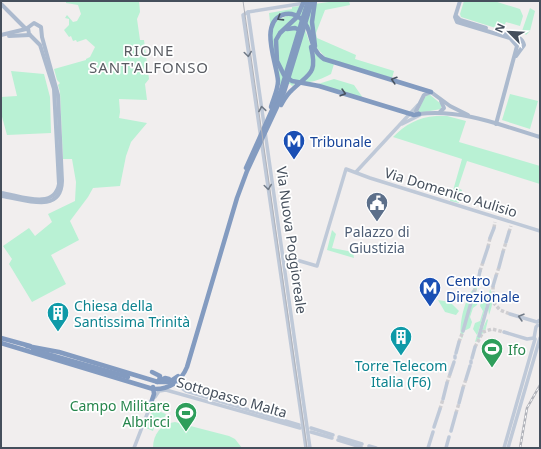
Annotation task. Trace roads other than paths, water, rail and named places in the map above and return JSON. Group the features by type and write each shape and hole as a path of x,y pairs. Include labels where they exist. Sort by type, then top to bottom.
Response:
{"highway":[{"path":"304,1 297,17 278,36 276,42 277,61 282,74 292,81 319,86 410,114 420,114"},
{"path":"27,348 153,389 164,388 178,381 187,367 237,198 269,121 288,70 308,1"},
{"path":"27,348 59,352 158,382 169,382 179,376 184,366 233,201 292,70 312,1"},
{"path":"317,1 312,22 312,30 316,50 320,56"},
{"path":"269,121 278,82 272,57 271,30 274,22 281,16 289,14 298,16 304,22 313,47 320,56 327,60 431,92"},
{"path":"269,121 286,96 294,87 306,79 313,67 312,50 306,34 295,28 284,30"},
{"path":"1,341 137,378 148,382 159,391"},
{"path":"1,341 137,378 155,382 159,382 165,378 169,379"},
{"path":"152,372 160,376 159,382"},
{"path":"150,406 154,394 153,387"}],"main road":[{"path":"248,12 317,1"},
{"path":"460,1 455,19 458,22 510,38 517,46 515,59 496,124"},
{"path":"1,4 22,25 24,31 42,49"},
{"name":"Via Nuova Poggioreale","path":"306,448 304,433 300,425 281,257 248,12 243,15 281,257 307,423 310,431"},
{"path":"456,16 460,20 519,37 524,44 515,59"},
{"path":"1,37 24,31 32,24 37,24 41,27 41,32 58,95 62,181 60,190 55,198 46,203 1,195"},
{"path":"1,195 46,200 55,194 58,187 55,95 42,49 37,40 24,31"},
{"path":"24,31 32,36 37,36 41,32"},
{"path":"356,172 410,114 426,94 431,92 468,115"},
{"path":"440,98 444,107 440,112"},
{"path":"419,103 416,111 420,114"},
{"path":"400,125 420,114 440,112 468,115 540,137"},
{"name":"Via Domenico Aulisio","path":"281,257 317,266 346,169 496,220 508,221 540,231"},
{"path":"508,221 511,226"},
{"path":"490,238 494,228"},
{"path":"506,242 509,232"},
{"path":"483,262 488,247"},
{"path":"499,267 503,252"},
{"path":"478,281 480,271"},
{"path":"493,286 496,276"},
{"path":"462,332 474,292"},
{"path":"478,336 490,297"},
{"path":"504,448 538,323 510,314"},
{"path":"504,332 528,339 540,338 508,448"},
{"path":"450,374 459,342"},
{"path":"466,379 475,347"},
{"name":"Sottopasso Malta","path":"169,379 186,391 300,425"},
{"path":"442,399 447,383"},
{"path":"459,404 463,388"},
{"name":"Sottopasso Malta","path":"159,391 166,390 300,425"},
{"path":"134,448 150,406 159,391"},
{"path":"207,401 217,407"},
{"path":"434,427 440,408"},
{"path":"450,431 456,414"},
{"path":"310,448 310,431 332,436"},
{"path":"428,448 432,432"},
{"path":"446,448 449,437"},
{"path":"338,438 362,445"},
{"path":"369,446 376,448"}],"tunnel":[{"path":"494,228 495,222"},
{"path":"509,232 511,226"},
{"path":"488,247 490,238"},
{"path":"503,252 506,242"},
{"path":"480,271 483,262"},
{"path":"496,276 499,267"},
{"path":"474,292 478,281"},
{"path":"493,286 493,302 500,310 510,314"},
{"path":"475,347 483,332 492,329 504,332"},
{"path":"459,342 463,331"},
{"path":"447,383 450,374"},
{"path":"463,388 466,379"},
{"path":"440,409 443,399"},
{"path":"456,413 459,403"}],"tram line":[{"path":"243,1 307,448"}],"railway":[{"path":"520,448 527,408 540,385"}],"place":[{"name":"Tribunale","path":"294,160"},
{"name":"Palazzo di Giustizia","path":"377,222"},
{"name":"Centro Direzionale","path":"430,308"},
{"name":"Chiesa della Santissima Trinità","path":"58,332"},
{"name":"Torre Telecom Italia (F6)","path":"401,356"},
{"name":"Ifo","path":"492,368"},
{"name":"Campo Militare Albricci","path":"186,432"}],"district":[{"name":"RIONE SANT'ALFONSO","path":"149,58"}]}
